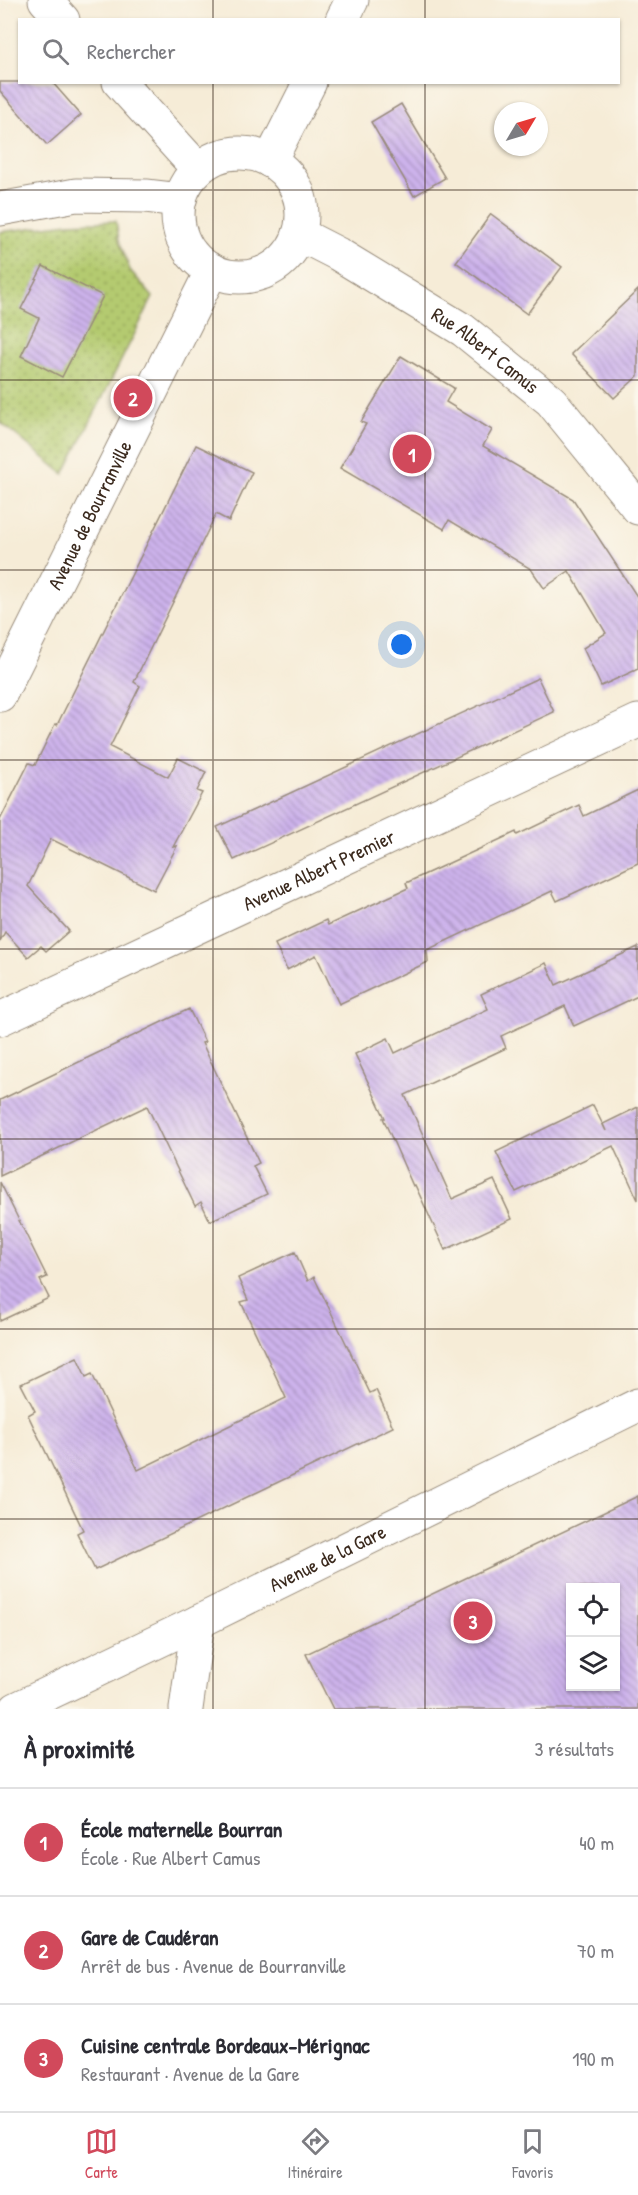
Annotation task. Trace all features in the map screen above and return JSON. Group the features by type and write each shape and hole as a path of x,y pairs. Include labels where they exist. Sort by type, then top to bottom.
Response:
{"street":[{"path":"45,0 61,18"},
{"path":"343,18 352,0"},
{"path":"121,84 198,169"},
{"path":"270,161 309,84"},
{"path":"240,153 256,155 270,161 284,171 301,201 302,218 299,234 289,253 273,267 254,275 233,276 212,270 199,261 184,241 178,217 180,200 186,183 198,169 210,160 225,155 240,153"},
{"path":"0,209 76,195 146,196 180,200"},
{"name":"Rue Albert Camus","path":"299,234 338,254 463,330 551,401 638,508"},
{"name":"Avenue de Bourranville","path":"0,695 212,270"},
{"name":"Avenue Albert Premier","path":"0,1019 638,721"},
{"name":"Avenue de la Gare","path":"16,1709 638,1405"},
{"path":"186,1709 198,1622"}],"green space":[{"path":"116,221 119,240 130,270 153,297 64,474 0,422 0,232 69,223"}],"building":[{"path":"0,82 54,84 81,115 47,145 0,91"},
{"path":"401,104 445,178 414,196 371,122"},
{"path":"491,214 562,267 527,314 456,262"},
{"path":"43,266 103,296 62,377 21,356 39,318 21,309"},
{"path":"638,290 638,376 614,398 571,354"},
{"path":"401,356 454,388 446,402 492,430 483,446 573,499 638,598 638,669 601,686 583,648 606,633 569,571 544,588 531,569 449,520 444,529 340,468 366,424 361,422"},
{"path":"196,445 252,472 229,521 216,514 134,682 140,686 110,747 168,777 178,758 206,772 197,791 202,793 173,847 177,846 154,890 51,839 28,886 69,931 46,951 41,946 28,957 5,932 0,941 0,820 29,763 35,765 55,724 57,725"},
{"path":"538,678 554,712 234,860 217,827"},
{"path":"638,790 638,863 557,901 552,891 427,950 428,962 339,1004 316,955 287,970 275,944 326,920 328,925 408,888 406,883 516,832 517,835 579,805 584,816"},
{"path":"638,947 638,996 574,1026 565,1006 501,1036 506,1048 405,1095 452,1199 494,1180 512,1219 445,1250 415,1185 413,1186 355,1054 388,1038 395,1053 488,1009 481,994 546,963 556,985"},
{"path":"189,1009 205,1042 202,1043 259,1163 253,1166 267,1194 210,1221 201,1202 195,1206 147,1106 0,1176 0,1100"},
{"path":"593,1105 606,1131 603,1124 638,1107 638,1200 613,1146 516,1192 496,1152"},
{"path":"0,1182 47,1277 40,1280 49,1298 0,1321"},
{"path":"295,1252 308,1281 314,1277 370,1393 376,1390 393,1427 95,1570 77,1533 83,1530 28,1415 35,1411 21,1384 77,1357 86,1377 92,1374 138,1470 286,1398 241,1302 248,1300 238,1278"},
{"path":"638,1496 638,1709 333,1709 306,1654"}],"place":[{"name":"Gare de Caudéran","path":"133,398"},
{"name":"École maternelle Bourran","path":"412,454"},
{"name":"Cuisine centrale Bordeaux-Mérignac","path":"473,1621"}]}
